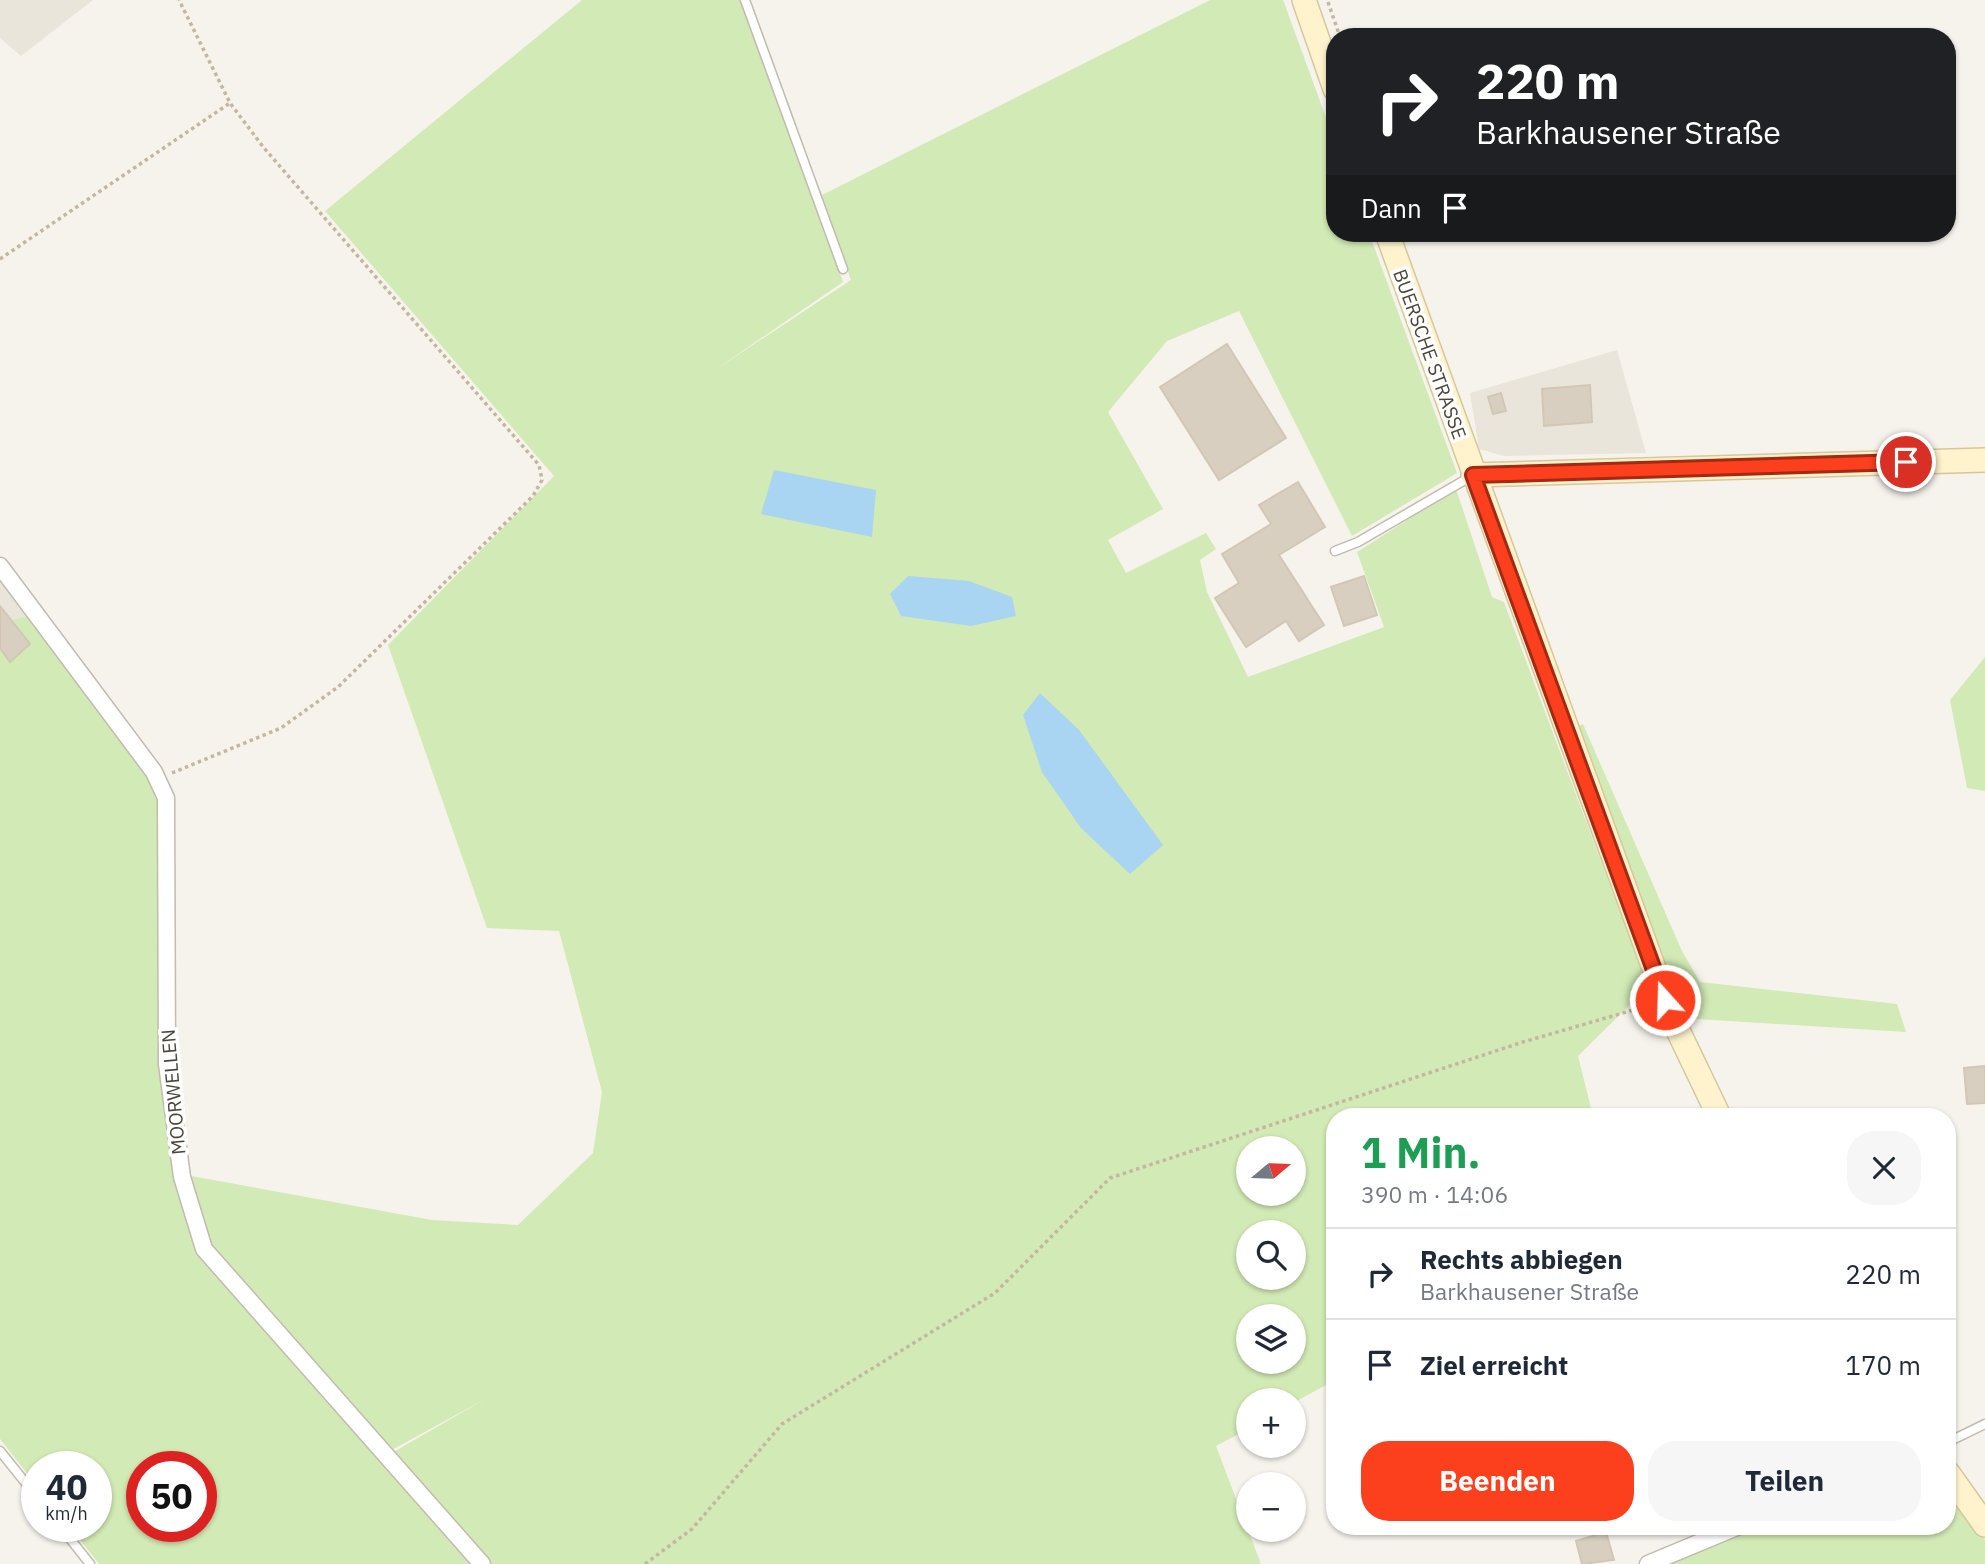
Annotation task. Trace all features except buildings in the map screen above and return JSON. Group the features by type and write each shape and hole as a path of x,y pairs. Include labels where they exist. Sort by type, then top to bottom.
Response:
{"main road":[{"path":"1304,0 1326,63"},
{"name":"BUERSCHE STRASSE","path":"1390,242 1665,1000 1715,1108"},
{"path":"1473,475 1985,460"},
{"path":"1956,1484 1985,1525"}],"street":[{"name":"MOORWELLEN","path":"0,566 158,779 166,798 167,1064 182,1177 204,1249 482,1564"},
{"path":"1648,1564 1717,1535"}],"lane":[{"path":"745,0 843,269"},
{"path":"1335,551 1358,542 1473,475"},
{"path":"1956,1438 1985,1424"},
{"path":"0,1451 21,1477"},
{"path":"73,1542 90,1564"}],"path":[{"path":"158,779 281,728 338,687 533,496 542,480 538,465 530,455 264,148 230,103 180,0"},
{"path":"1327,0 1337,28"},
{"path":"0,259 230,103"},
{"path":"645,1564 692,1529 782,1424 995,1293 1110,1178 1523,1042 1665,1000"}],"shaded area":[{"path":"0,0 93,0 21,56 0,38"},
{"path":"1617,350 1646,453 1504,456 1479,449 1470,393"},
{"path":"0,577 28,616 0,623"}],"green space":[{"path":"582,0 741,0 843,282 712,372 851,280 820,196 1210,0 1283,0 1326,117 1326,242 1372,242 1457,473 1352,536 1239,311 1167,341 1108,412 1163,509 1108,540 1126,573 1206,533 1216,549 1200,560 1207,592 1248,677 1384,627 1357,552 1456,489 1492,597 1504,602 1648,987 1578,1056 1591,1108 1326,1108 1326,1385 1306,1396 1306,1388 1236,1388 1236,1435 1216,1446 1236,1498 1236,1542 1253,1542 1261,1564 99,1564 82,1542 112,1542 112,1451 21,1451 21,1466 0,1439 0,623 28,616 147,773 159,800 164,1064 178,1173 202,1252 385,1457 487,1398 390,1451 206,1247 186,1175 432,1220 518,1225 593,1153 602,1092 559,931 487,928 388,645 554,476 325,211"},
{"path":"1985,657 1985,791 1967,788 1950,700"},
{"path":"1583,724 1682,951 1700,982 1897,1004 1906,1032 1682,1018 1576,727"},
{"path":"1956,1500 1985,1540 1985,1564 1666,1564 1740,1535 1956,1535"}],"water":[{"path":"774,470 876,490 872,537 761,514"},
{"path":"908,576 969,581 1012,597 1016,616 971,626 901,616 890,594"},
{"path":"1040,693 1079,730 1163,845 1130,874 1081,828 1042,772 1023,715"}],"route":[{"path":"1665,1000 1473,475 1906,462"}]}
